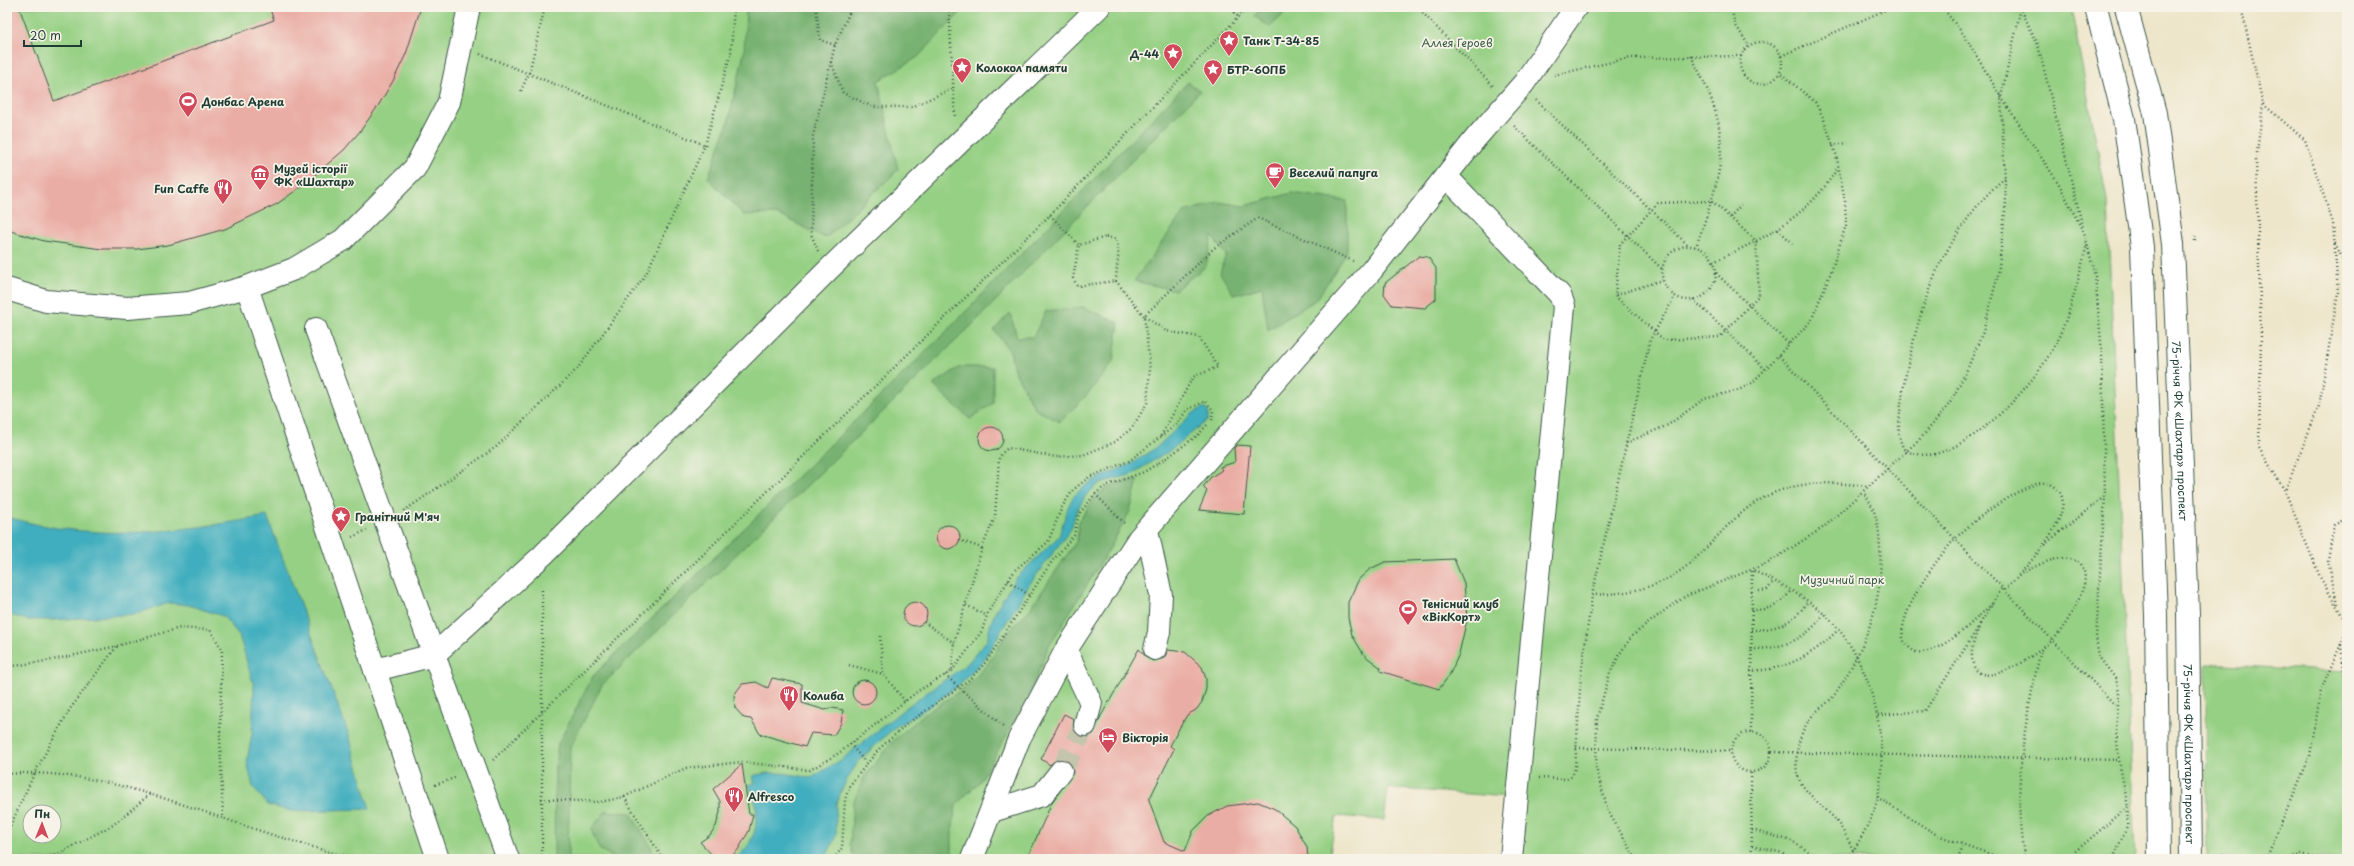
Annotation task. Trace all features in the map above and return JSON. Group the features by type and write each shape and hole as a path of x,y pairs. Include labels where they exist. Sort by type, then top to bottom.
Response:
{"street":[{"path":"7,289 46,301 127,308 189,303 247,287 294,269 343,240 415,168 449,102 462,48 469,7"},
{"path":"375,670 434,655 543,554 827,271 1099,7"},
{"path":"972,859 1019,740 1066,650 1143,534 1372,270 1446,176 1513,95 1576,7"},
{"path":"2096,7 2124,119 2142,247 2156,615 2159,859"},
{"name":"75-річчя ФК «Шахтар» проспект","path":"2126,7 2155,113 2173,244 2188,614 2191,859"},
{"path":"1446,176 1560,295 1564,306 1511,859"},
{"path":"247,287 438,856"},
{"path":"316,329 508,859"},
{"path":"1143,534 1161,595 1159,632 1155,649"},
{"path":"1066,650 1091,703 1086,725"},
{"path":"992,811 1042,795 1061,771"}],"path":[{"path":"521,90 529,73 545,7"},
{"path":"333,546 400,514 496,447 578,368 646,274 706,145 731,52 734,7"},
{"path":"816,7 820,40 835,45"},
{"path":"827,271 811,234 812,144 835,45 852,7"},
{"path":"950,7 955,147"},
{"path":"1228,7 1238,17"},
{"path":"416,793 488,766 541,712 1050,215 1248,7"},
{"path":"1416,7 1513,95 1651,210 1688,245 1702,249 1710,256 1716,272 1790,345"},
{"path":"1732,7 1735,24 1749,46"},
{"path":"1781,56 1892,7"},
{"path":"1942,7 1964,35 2001,97 2059,184 2085,235"},
{"path":"1636,859 1608,811 1596,768 1595,748 1597,718 1602,695 1621,652 1632,636 1655,617 1686,596 1752,570 1811,536 1863,492 1888,469 1905,450 1922,437 1950,403 1966,372 1983,332 1991,304 2002,251 2006,203 2001,97 2022,7"},
{"path":"2022,7 2038,45 2095,276 2102,353 2105,496 2096,637 2100,657 2116,679 2119,693 2116,731 2119,760 2128,807 2127,828 2114,859"},
{"path":"2241,7 2263,104 2256,160 2261,336 2259,448 2285,491 2320,577 2347,624"},
{"path":"1762,42 1770,44 1781,56 1783,66 1780,73 1771,82 1764,84 1753,82 1742,72 1740,66 1742,56 1749,46 1762,42"},
{"path":"462,48 529,73 706,145"},
{"path":"1513,95 1630,58 1691,55 1742,56"},
{"path":"1691,55 1712,98 1721,135 1720,170 1712,201 1696,247"},
{"path":"831,61 844,93 873,106 911,107 954,88"},
{"path":"1626,442 1668,426 1704,399 1739,390 1752,383 1811,322 1831,272 1846,225 1845,201 1832,145 1823,117 1815,102 1780,73"},
{"path":"1513,95 1627,236 1662,269"},
{"path":"2263,104 2306,140 2333,223 2338,293 2319,406 2285,491"},
{"path":"1832,145 1848,143"},
{"path":"1713,262 1778,229 1800,214 1824,190 1837,169"},
{"path":"2005,177 1976,205 1934,277 1906,379 1899,430 1900,442 1905,450 1923,454 1934,454 1949,449 1992,421 2020,395 2047,360 2057,341 2074,294 2087,243"},
{"path":"1712,201 1756,241 1759,295 1720,337 1664,340 1615,296 1620,244 1658,203 1712,201"},
{"path":"1730,217 1741,205"},
{"path":"1050,215 1079,246"},
{"path":"1144,316 1214,248 1258,218 1372,270"},
{"path":"1778,229 1794,245"},
{"path":"1079,246 1106,237 1116,239 1119,249 1116,265 1116,281 1144,316 1166,331 1199,337 1218,367 1193,377 1160,438"},
{"path":"2334,240 2347,268"},
{"path":"1688,245 1672,251 1665,259 1662,269 1662,280 1675,296 1693,299 1706,294 1712,286 1716,272"},
{"path":"1079,246 1073,278 1077,286 1116,281"},
{"path":"1615,296 1662,280"},
{"path":"1519,777 1565,779 1572,776 1576,748 1581,675 1592,595 1650,340 1675,296"},
{"path":"1693,299 1765,369"},
{"path":"952,671 954,643 982,548 995,517 999,459 1002,453 1008,448 1056,457 1083,455 1114,442 1132,428 1147,403 1150,369 1144,316"},
{"path":"1779,356 2117,707"},
{"path":"541,800 600,802 624,797 686,768 742,762 810,770 850,744 905,701 952,671 982,631 987,616 1015,570 1048,542 1062,507 1072,490 1089,477 1129,461 1176,425 1187,410 1205,402 1213,410 1213,419 1198,435 1144,472 1105,486 1095,494 1079,514 1074,535 1029,595 986,662 959,688 907,724 879,749 850,786 845,799 842,848 834,859"},
{"path":"1592,595 1629,592 1666,580 1693,560 1740,514 1775,492 1793,486 1817,483 1869,486"},
{"path":"1878,715 1926,711 1992,604 2003,589 2020,573 2042,547 2059,519 2064,502 2057,488 2046,483 2031,486 1997,506 1955,539 1926,578 1907,612 1903,630 1904,641 1915,652 1924,653 1932,651 1968,626 1992,604"},
{"path":"1853,850 1834,819 1810,795 1800,780 1797,772 1798,752 1805,725 1834,696 1856,657 1874,617 1881,581 1879,533 1876,517 1870,500 1863,492"},
{"path":"1095,494 1143,534"},
{"path":"2042,547 2105,496"},
{"path":"2337,606 2328,560 2334,525 2347,518"},
{"path":"959,540 982,548"},
{"path":"542,859 541,712 543,554"},
{"path":"1980,624 1972,657 1978,670 1987,675 2003,672 2041,650 2062,629 2077,603 2086,577 2085,571 2075,560 2061,557 2020,573"},
{"path":"1752,570 1791,590 1824,614 1838,630 1856,657 1869,684 1878,715 1880,754 1878,797 1864,832 1848,859"},
{"path":"1751,732 1750,671 1752,570"},
{"path":"1008,581 1029,595"},
{"path":"1751,592 1767,590 1774,581"},
{"path":"1751,610 1770,609 1783,601 1791,590"},
{"path":"1751,630 1773,629 1782,625 1795,617 1808,601"},
{"path":"966,605 987,616"},
{"path":"1751,649 1775,648 1796,641 1813,628 1824,614"},
{"path":"924,622 954,643"},
{"path":"7,667 52,660 117,646 180,628 210,630 222,649 220,735 223,819"},
{"path":"1750,671 1775,668 1798,662 1817,649 1838,630"},
{"path":"2266,859 2310,756 2321,690 2347,630"},
{"path":"880,636 883,674 905,701"},
{"path":"2341,645 2347,696"},
{"path":"7,833 35,772 70,709 117,646"},
{"path":"2025,859 2021,822 2023,758 2032,692 2041,650"},
{"path":"849,665 883,674"},
{"path":"945,675 1019,740"},
{"path":"1751,732 1766,738 1772,752 1770,760 1765,767 1751,773 1737,766 1732,760 1731,751 1737,737 1751,732"},
{"path":"850,744 867,764"},
{"path":"1576,748 1731,751"},
{"path":"1772,752 2119,760"},
{"path":"7,774 35,772 77,777 150,794 223,819 344,856 391,858 438,856"},
{"path":"1751,773 1752,859"},
{"path":"48,859 113,825 150,794"},
{"path":"624,797 663,859"},
{"path":"1878,797 1937,835 2004,859"},
{"path":"2066,859 2128,807"},
{"path":"1752,830 1792,841 1820,859"},
{"path":"1958,859 1963,845"},
{"path":"1752,846 1779,852 1794,859"},
{"path":"60,859 65,851"},
{"path":"2222,854 2233,859"},
{"path":"2290,859 2302,854 2320,859"}],"green space":[{"path":"7,7 2071,7 2107,200 2135,859 1518,859 1522,798 1388,788 1384,820 1336,816 1329,859 7,859"},
{"path":"746,7 961,7 962,11 918,57 878,81 898,170 826,238 777,214 744,215 708,178 728,123 744,53"},
{"path":"1264,7 1291,7 1270,27 1254,16"},
{"path":"1188,82 1200,91 973,324 602,685 570,748 568,859 554,859 555,766 558,744 593,676 942,336"},
{"path":"1292,193 1347,201 1347,252 1317,299 1268,330 1262,287 1234,295 1220,273 1226,255 1212,236 1206,266 1175,290 1134,281 1184,212 1218,202 1244,206"},
{"path":"1083,307 1119,323 1113,362 1088,394 1060,422 1035,409 1014,370 1010,351 994,330 1010,313 1017,337 1033,337 1046,311"},
{"path":"960,367 993,367 993,403 970,419 933,385"},
{"path":"1138,480 1130,511 1110,548 1048,647 1029,696 981,780 956,805 952,832 952,857 950,859 931,859 926,853 914,859 854,859 850,844 853,803 865,776 893,741 923,715 967,686 989,662 1007,633 1030,609 1077,540 1079,521 1093,500 1105,489 1120,482"},
{"path":"2206,664 2347,672 2347,859 2207,859"},
{"path":"606,811 631,813 651,847 654,859 616,859 599,849 591,829"}],"water":[{"path":"1204,407 1208,411 1208,420 1168,452 1130,475 1100,483 1086,495 1076,512 1071,529 1029,585 983,661 958,686 926,709 895,727 858,762 845,783 836,804 836,836 825,859 735,859 749,844 756,825 756,805 749,785 755,783 752,776 774,773 811,778 841,760 904,709 967,664 987,640 991,622 997,608 1016,578 1059,536 1068,507 1073,497 1092,481 1131,464 1157,447 1192,414"},
{"path":"267,516 349,735 370,809 291,811 268,805 253,787 247,762 252,733 254,686 239,635 223,616 188,605 169,603 136,614 53,620 27,620 7,614 7,517 40,525 73,530 137,532 202,527"}],"building":[{"name":"Донбас Арена","path":"7,7 19,7 54,101 274,20 269,7 421,7 406,54 393,81 378,106 361,130 344,150 302,186 277,204 225,229 168,245 137,249 102,249 44,241 7,230"},
{"path":"1419,256 1428,257 1436,268 1436,299 1425,308 1392,305 1384,294 1385,283"},
{"path":"991,427 996,428 1002,434 1002,444 996,450 991,451 986,450 980,444 979,439 980,434 986,428"},
{"path":"1237,445 1250,446 1244,514 1199,510 1207,491 1203,487 1211,477 1222,470 1220,467 1235,462 1234,448"},
{"path":"948,525 953,526 959,532 959,542 953,548 948,549 943,548 937,542 936,537 937,532 943,526"},
{"name":"Тенісний клуб «ВікКорт»","path":"1454,559 1464,583 1467,619 1459,654 1449,676 1439,689 1380,671 1381,668 1364,655 1352,635 1348,618 1348,602 1359,579 1370,569 1385,562"},
{"path":"915,602 920,603 926,609 926,619 920,625 915,626 910,625 904,619 903,614 904,609 910,603"},
{"name":"Вікторія","path":"1139,649 1147,658 1153,661 1164,658 1168,650 1185,652 1202,667 1206,679 1206,689 1202,702 1196,710 1187,715 1180,727 1170,746 1174,749 1149,800 1164,842 1185,851 1193,831 1208,816 1227,806 1258,802 1275,809 1295,826 1307,847 1308,859 1027,859 1052,802 1073,773 1072,766 1063,759 1056,760 1050,765 1041,759 1064,714 1074,719 1073,728 1076,734 1088,737 1093,734 1101,716"},
{"name":"Колиба","path":"772,678 802,684 802,703 825,710 832,708 843,710 841,723 834,735 811,733 805,747 760,734 751,719 744,718 735,708 734,695 742,684 756,682 768,688"},
{"path":"864,680 869,681 875,687 875,697 869,703 864,704 859,703 853,697 852,692 853,687 859,681"},
{"name":"Alfresco","path":"742,764 749,814 753,814 749,831 738,850 728,859 716,859 700,842 710,835 716,826 720,812 720,801 713,789"}],"tunnel":[{"path":"1061,771 1085,725"}],"place":[{"name":"Танк Т-34-85","path":"1229,57"},
{"name":"Д-44","path":"1173,70"},
{"name":"Колокол памяти","path":"962,84"},
{"name":"БТР-60ПБ","path":"1213,86"},
{"name":"Донбас Арена","path":"188,118"},
{"name":"Веселий папуга","path":"1275,189"},
{"name":"Музей історії ФК «Шахтар»","path":"260,191"},
{"name":"Fun Caffe","path":"223,205"},
{"name":"Гранітний М'яч","path":"341,533"},
{"name":"Тенісний клуб «ВікКорт»","path":"1408,626"},
{"name":"Колиба","path":"789,712"},
{"name":"Вікторія","path":"1108,754"},
{"name":"Alfresco","path":"734,813"}],"park label":[{"name":"Аллея Героев","path":"1457,42"},
{"name":"Музичний парк","path":"1842,579"}]}
